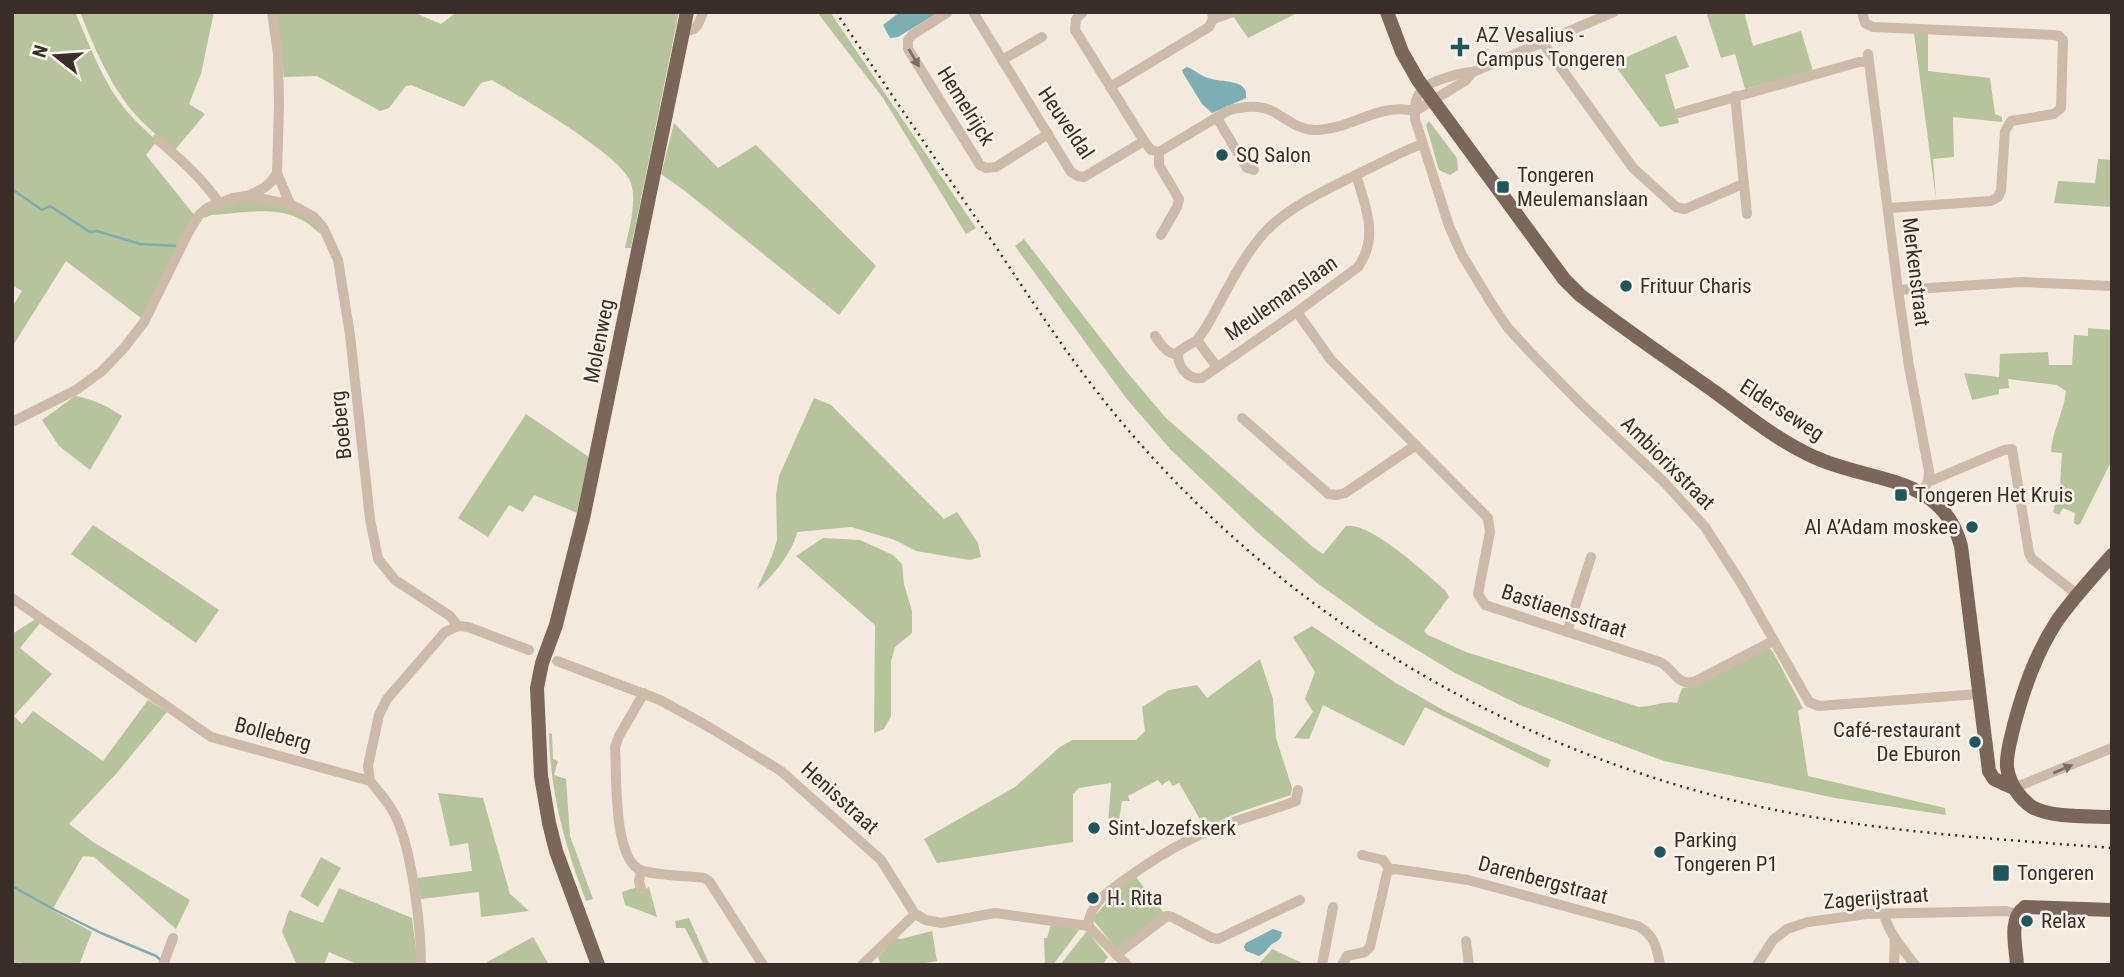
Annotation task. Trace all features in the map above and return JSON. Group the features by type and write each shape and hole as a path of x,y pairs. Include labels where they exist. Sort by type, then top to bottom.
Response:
{"main road":[{"name":"Molenweg","path":"539,727 539,676 545,651 556,625 584,514 687,12"},
{"name":"Elderseweg","path":"1387,12 1402,52 1423,86 1564,279 1590,303 1794,447 1835,466 1925,487 1945,511 1959,536 1963,556 1990,775 2014,788"},
{"path":"2112,555 2077,595 2044,643 2026,683 2008,756 2009,777 2024,801 2042,811 2112,817"},
{"path":"556,625 539,727 541,776 556,851 598,965"},
{"path":"2017,965 2015,923 2017,914 2025,907 2112,910"}],"street":[{"path":"272,12 278,54 277,173 290,204"},
{"path":"683,31 695,29 703,12"},
{"name":"Hemelrijck","path":"948,12 912,35 907,43 908,49 980,165 986,168 996,167 1048,134"},
{"name":"Heuveldal","path":"973,12 1071,172 1078,176 1090,174 1144,141"},
{"path":"1110,87 1209,27 1212,16 1233,12"},
{"path":"1075,15 1075,30 1144,141 1151,150 1159,152 1229,110 1242,107 1271,110 1304,129 1315,130 1335,127 1387,109 1415,111 1465,81 1474,72 1614,12"},
{"path":"1864,18 1867,35"},
{"path":"1864,18 1873,27 2054,35 2063,40 2061,108 2054,114 2011,121 2008,124 2005,131 2001,191 1998,197 1991,201 1889,208"},
{"path":"1003,60 1042,37"},
{"path":"1543,43 1633,168 1676,207 1685,209 1743,184"},
{"name":"Merkenstraat","path":"1735,96 1869,58 1909,366 1929,471 1925,487"},
{"path":"1415,111 1414,105 1423,86 1463,72 1474,72"},
{"path":"1679,113 1735,96 1748,214"},
{"name":"Ambiorixstraat","path":"1415,111 1415,119 1449,226 1462,255 1493,306 1508,328 1538,360 1665,483 1704,527 1741,583 1809,702 1815,705 1979,694"},
{"path":"1217,118 1247,168 1254,170"},
{"path":"158,139 186,164 219,203"},
{"name":"Meulemanslaan","path":"1356,175 1370,233 1365,257 1348,275 1297,312 1202,378 1194,379 1178,362 1179,351 1197,340 1205,329 1252,248 1265,232 1287,213 1356,175 1423,144"},
{"path":"1159,152 1159,165 1179,199 1161,235"},
{"name":"Boeberg","path":"12,422 76,390 102,371 144,322 199,215 219,203 264,189 277,173"},
{"name":"Boeberg","path":"246,196 290,204 303,210 323,227 338,260 378,559 395,580 450,616 457,626"},
{"path":"1898,290 2022,282 2112,286"},
{"name":"Bastiaensstraat","path":"1297,312 1331,359 1488,517 1490,532 1478,594 1485,606 1660,662 1668,666 1678,679 1686,684 1773,641"},
{"name":"Meulemanslaan","path":"1155,336 1163,348 1178,355"},
{"name":"Meulemanslaan","path":"1197,340 1217,367"},
{"path":"1242,418 1328,494 1345,493 1416,445"},
{"path":"1269,443 1277,433"},
{"path":"1925,487 2004,450 2012,449 2029,553 2032,559 2077,595"},
{"path":"1567,632 1591,557"},
{"name":"Bolleberg","path":"12,598 211,737 370,780"},
{"path":"421,965 416,904 403,836 395,814 370,780 368,766 379,715 387,699 445,632 457,626 468,627 529,650"},
{"name":"Henisstraat","path":"557,661 644,693 709,727 781,771 881,860 915,914"},
{"path":"644,693 615,747 618,825 631,861 642,871 704,878 709,881 763,965"},
{"path":"2014,788 2112,748"},
{"path":"1087,926 1092,909 1105,894 1142,867 1192,838 1296,801 1298,790"},
{"name":"Darenbergstraat","path":"1362,855 1383,860 1390,870 1468,880 1637,926 1648,931 1653,939 1660,965"},
{"path":"1342,965 1347,956 1365,952 1370,947 1387,873 1390,870"},
{"path":"640,889 642,871"},
{"path":"1116,956 1167,916 1218,939 1300,900"},
{"path":"1322,965 1333,907"},
{"name":"Zagerijstraat","path":"1757,965 1773,940 1796,925 1857,915 2006,911 2017,914"},
{"path":"868,963 915,914 941,923 995,913 1087,926 1127,965"},
{"path":"1884,914 1886,924 1915,965"},
{"path":"163,965 173,938"},
{"path":"1894,965 1895,938"},
{"path":"1466,941 1469,965"}],"green space":[{"path":"12,12 75,12 114,94 133,118 157,141 146,155 195,216 141,318 66,261 12,347 12,307 22,291 12,285"},
{"path":"80,12 214,12 201,74 189,104 205,114 174,151 125,102 97,52"},
{"path":"277,12 413,12 441,24 457,12 679,12 631,248 625,248 633,207 631,183 610,158 569,128 492,80 481,83 464,107 411,85 406,86 389,108 380,111 317,76 284,77"},
{"path":"817,12 830,12 976,228 966,234 883,98"},
{"path":"1241,12 1299,12 1248,38 1233,16"},
{"path":"1706,12 1744,12 1753,46 1801,31 1813,71 1745,89 1735,54 1721,58"},
{"path":"1914,33 1928,34 1928,71 1990,78 1995,114 2002,117 2002,122 1953,117 1954,157 1933,159 1936,200"},
{"path":"1676,35 1689,67 1665,75 1679,123 1660,127 1613,63"},
{"path":"1429,121 1457,158 1458,170 1450,175 1439,170 1426,125"},
{"path":"674,123 718,168 756,145 876,266 839,315 661,174"},
{"path":"2098,159 2112,160 2112,207 2054,203 2058,181 2095,183"},
{"path":"243,200 295,211 322,231 319,233 295,216 268,211 211,215 205,218 203,215"},
{"path":"1024,239 1126,371 1166,418 1313,547 1323,554 1346,526 1357,527 1397,550 1445,590 1449,597 1424,631 1428,635 1466,652 1639,707 1677,703 1682,688 1690,687 1769,648 1803,708 1798,711 1808,776 1945,808 1946,815 1835,798 1664,761 1520,705 1455,673 1379,627 1317,583 1257,532 1171,450 1126,398 1015,246"},
{"path":"2088,328 2112,330 2112,460 2080,524 2077,525 2074,523 2075,513 2063,508 2059,515 2053,512 2060,485 2062,453 2051,452 2066,391 2057,385 2008,379 2009,388 1999,389 1999,394 1972,400 1964,373 1999,377 2000,354 2048,352 2049,365 2072,365 2074,335 2088,336"},
{"path":"75,396 100,403 122,416 90,470 59,446 42,420"},
{"path":"814,398 831,405 944,519 957,512 978,543 981,557 970,560 916,551 895,540 851,527 797,532 782,563 757,589 777,540 776,495 779,476"},
{"path":"526,414 589,457 577,513 534,495 523,512 509,505 488,537 458,518"},
{"path":"93,525 219,610 196,643 71,554"},
{"path":"823,538 860,540 893,555 902,564 904,584 912,611 912,633 895,647 891,662 891,716 884,729 874,733 875,625 796,556"},
{"path":"36,619 40,623 20,648 52,674 14,716 22,724 33,711 103,761 148,700 167,712 115,775 69,824 93,842 190,900 176,929 94,857 83,856 52,910 92,932 79,965 26,965 12,959 12,634"},
{"path":"1312,626 1396,683 1445,711 1551,760 1548,768 1425,707 1404,746 1323,705 1309,739 1294,738 1313,712 1305,699 1315,672 1293,637"},
{"path":"1260,659 1273,699 1276,738 1292,788 1291,795 1237,813 1197,831 1194,826 1201,821 1179,783 1173,786 1169,780 1162,785 1158,780 1128,796 1130,801 1122,801 1120,826 1108,825 1111,783 1079,788 1073,794 1073,842 937,863 924,839 1015,787 1060,747 1072,740 1136,740 1145,731 1142,707 1169,690 1197,685 1207,698"},
{"path":"549,733 552,734 553,759 558,761 554,775 566,779 570,836 593,899 586,901 560,819 552,777"},
{"path":"438,793 483,798 510,894 529,911 481,917 479,892 421,899 417,878 472,871 468,843 450,846"},
{"path":"321,857 341,868 318,907 300,896"},
{"path":"1135,876 1164,913 1118,951 1094,921 1095,916 1117,890"},
{"path":"637,887 644,890 649,887 657,917 625,905 622,892"},
{"path":"339,888 412,918 416,965 359,965 329,952 324,965 297,965 282,932 289,910 323,923"},
{"path":"689,918 710,965 704,965 685,928 676,928 675,921"},
{"path":"1051,924 1079,930 1053,965 1045,965 1044,938 1047,938"},
{"path":"932,931 937,961 914,965 881,965 878,957 896,938"},
{"path":"1087,931 1108,957 1102,965 1060,965"},
{"path":"533,937 549,965 488,965 487,962"},
{"path":"1272,949 1304,964 1258,965"}],"water":[{"path":"900,12 939,12 898,37 890,38 883,25"},
{"path":"1187,67 1208,78 1239,84 1246,92 1246,98 1212,113 1202,104 1183,73 1182,70"},
{"path":"1273,929 1282,932 1281,938 1263,954 1259,956 1246,951 1246,943"}],"waterway":[{"path":"12,189 42,210 50,206 90,232 97,231 140,244 177,246"},
{"path":"12,886 55,910 162,961"}],"railway":[{"path":"836,12 1043,318 1129,431 1194,500 1263,563 1338,620 1416,671 1499,716 1585,753 1674,784 1766,808 1851,823 1938,834 2112,848"}],"place":[{"name":"AZ Vesalius - Campus Tongeren","path":"1460,47"},
{"name":"SQ Salon","path":"1222,155"},
{"name":"Tongeren Meulemanslaan","path":"1503,187"},
{"name":"Frituur Charis","path":"1626,286"},
{"name":"Tongeren Het Kruis","path":"1901,495"},
{"name":"Al A’Adam moskee","path":"1972,527"},
{"name":"Café-restaurant De Eburon","path":"1975,742"},
{"name":"Sint-Jozefskerk","path":"1094,828"},
{"name":"Parking Tongeren P1","path":"1660,852"},
{"name":"Tongeren","path":"2001,873"},
{"name":"H. Rita","path":"1093,898"},
{"name":"Relax","path":"2027,921"}]}
